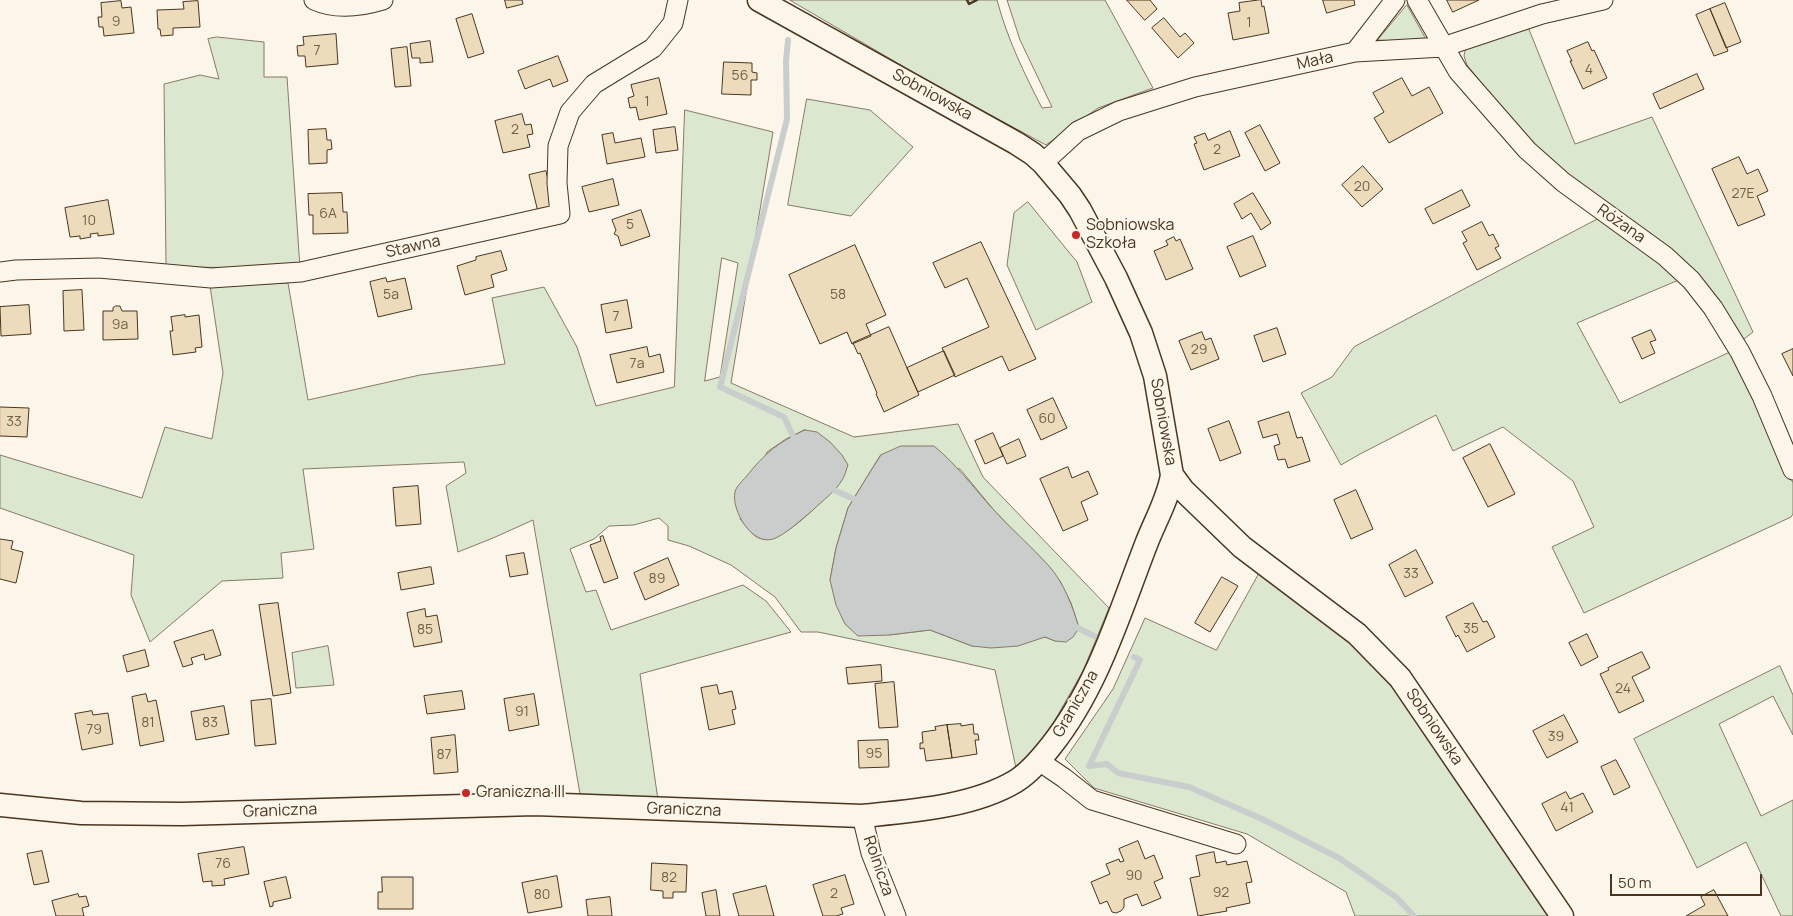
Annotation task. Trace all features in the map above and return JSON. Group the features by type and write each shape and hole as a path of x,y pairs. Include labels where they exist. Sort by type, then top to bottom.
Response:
{"street":[{"path":"314,0 328,6 343,7 360,6 383,0"},
{"name":"Stawna","path":"0,272 99,268 211,278 301,272 560,214 557,183 558,146 570,112 594,84 653,48 673,23 678,0"},
{"name":"Sobniowska","path":"759,0 991,128 1033,154 1055,176 1080,210 1116,278 1141,333 1155,376 1172,474 1183,490 1242,547 1357,634 1400,678 1562,916"},
{"path":"1355,52 1395,0"},
{"name":"Różana","path":"1417,0 1458,71 1527,150 1563,182 1657,250 1691,280 1713,308 1740,352 1762,396 1793,470"},
{"name":"Mała","path":"1043,163 1078,131 1119,111 1195,87 1355,52 1444,47 1542,14 1602,0"},
{"name":"Graniczna","path":"0,805 80,813 182,814 535,804 862,816 910,811 976,797 1015,781 1028,772 1039,761 1068,723 1110,641 1148,540 1167,496 1172,474"},
{"path":"1039,761 1092,800 1236,844"},
{"name":"Rolnicza","path":"862,816 871,853 896,916"}],"green space":[{"path":"790,0 997,0 1016,55 1042,108 1052,107 1020,40 1007,0 1105,0 1153,88 1098,108 1046,145 935,85"},
{"path":"1407,5 1428,43 1378,40"},
{"path":"1528,27 1575,144 1652,117 1753,332 1744,339 1735,335 1699,280 1551,163 1504,111 1467,65 1464,56 1466,47"},
{"path":"217,37 264,42 264,77 287,77 300,268 166,267 164,84 200,75 219,79 208,39"},
{"path":"807,99 870,110 913,147 851,216 788,205"},
{"path":"685,110 773,132 731,383 854,437 958,424 983,477 1109,608 1083,671 1047,734 1016,768 995,670 818,632 801,632 775,597 731,565 689,546 668,540 668,526 659,518 634,525 609,526 594,539 570,549 586,592 596,590 611,630 743,585 766,601 791,632 640,674 658,800 580,794 533,520 458,552 446,486 466,473 464,462 303,469 314,549 281,553 283,578 222,581 150,642 131,595 134,555 0,508 0,455 142,498 165,427 212,439 223,373 210,286 288,283 308,400 420,375 505,364 492,298 544,287 577,347 596,406 674,387","holes":["722,258 738,263 720,377 705,381","805,430 842,480 816,507 791,528 779,536 768,539 759,538 740,519 767,452 786,439","881,455 960,469 993,509 1060,581 1071,603 1079,628 1055,641 1045,637 972,646 930,630 889,635 830,580 836,548 848,508"]},
{"path":"1028,202 1077,262 1092,302 1036,330 1007,265 1014,213"},
{"path":"1598,219 1652,254 1681,279 1577,323 1620,403 1732,351 1755,395 1793,483 1793,514 1791,517 1584,613 1552,547 1594,527 1573,481 1503,427 1453,451 1436,415 1341,465 1301,393 1332,377 1354,347"},
{"path":"1260,572 1349,641 1393,688 1551,916 1355,916 1346,892 1247,834 1094,788 1065,759 1113,689 1145,618 1216,650"},
{"path":"328,646 334,685 296,688 292,653"},
{"path":"1780,666 1793,695 1793,735 1773,696 1719,724 1761,816 1793,800 1793,916 1781,916 1746,842 1697,868 1634,739"}],"shaded area":[{"path":"805,430 817,432 842,455 848,465 844,477 829,496 788,531 773,539 765,540 751,532 740,517 736,508 735,492 739,484 772,449"},
{"path":"901,446 934,446 1049,566 1064,588 1074,612 1079,628 1073,637 1066,642 1055,641 1045,637 1018,646 991,648 972,646 930,630 889,635 858,636 845,624 836,605 830,580 836,548 848,508 881,455"}],"building":[{"path":"505,0 522,0 523,4 507,8"},
{"path":"1127,0 1150,0 1157,9 1145,20"},
{"path":"1261,0 1262,7 1264,6 1269,33 1233,40 1228,13 1240,11 1239,3"},
{"path":"1323,0 1354,0 1355,5 1327,13"},
{"path":"1447,0 1479,0 1453,12"},
{"path":"121,1 122,8 131,7 134,33 104,36 103,27 99,27 98,17 102,17 101,3"},
{"path":"198,1 200,27 173,28 173,35 161,36 160,29 158,29 157,10 184,9 183,2"},
{"path":"1725,3 1741,42 1726,48 1710,9"},
{"path":"1710,9 1728,51 1714,56 1696,15"},
{"path":"472,14 484,53 468,58 456,19"},
{"path":"1164,18 1180,37 1185,33 1194,43 1178,58 1152,28"},
{"path":"336,34 338,64 306,67 305,56 298,56 297,46 304,45 303,37"},
{"path":"430,41 433,62 420,63 420,58 412,58 410,44"},
{"path":"1588,42 1592,51 1594,50 1607,78 1583,89 1567,51"},
{"path":"407,47 411,86 395,87 391,49"},
{"path":"558,56 568,81 553,87 550,79 525,89 518,71"},
{"path":"724,62 752,63 752,72 757,73 757,80 751,80 751,95 722,94"},
{"path":"1697,74 1704,89 1660,109 1653,94"},
{"path":"659,78 667,114 639,120 636,107 630,108 628,98 634,96 631,85"},
{"path":"1402,78 1412,96 1429,87 1443,113 1389,143 1374,118 1384,112 1373,93"},
{"path":"522,114 525,125 531,124 533,134 527,135 530,147 503,153 495,121"},
{"path":"1260,125 1280,163 1265,171 1245,133"},
{"path":"675,127 678,150 656,153 653,130"},
{"path":"326,129 327,140 331,140 332,149 327,150 327,163 309,164 308,130"},
{"path":"1230,131 1240,156 1204,170 1194,144 1197,143 1194,137 1205,133 1208,140"},
{"path":"613,133 615,143 641,138 645,157 607,164 602,135"},
{"path":"1739,157 1747,174 1758,169 1768,191 1757,196 1765,215 1738,226 1712,169"},
{"path":"1363,166 1383,189 1362,207 1342,185"},
{"path":"546,171 554,208 538,212 529,175"},
{"path":"613,179 619,205 589,212 582,187"},
{"path":"1462,190 1470,206 1433,224 1425,209"},
{"path":"342,193 343,212 347,212 348,233 313,234 313,215 309,215 308,194"},
{"path":"1253,193 1271,223 1261,230 1251,213 1242,219 1234,204"},
{"path":"108,200 114,234 98,236 98,233 90,234 91,237 80,239 80,236 70,237 65,208"},
{"path":"641,210 650,236 621,246 618,236 614,234 616,230 612,220"},
{"path":"1482,222 1489,236 1493,234 1499,246 1495,248 1501,258 1477,270 1463,243 1467,241 1462,232"},
{"path":"1253,236 1266,266 1240,277 1227,247"},
{"path":"1174,237 1176,241 1180,239 1193,269 1166,280 1154,251 1168,245 1166,241"},
{"path":"981,242 1036,359 1009,371 1002,356 955,377 942,348 989,327 967,278 945,288 933,263"},
{"path":"855,245 886,315 866,324 871,336 852,344 847,332 820,344 789,275"},
{"path":"501,251 507,270 491,275 494,287 465,295 457,266 476,260 476,257"},
{"path":"386,278 387,282 405,278 412,309 378,317 370,282"},
{"path":"82,290 84,330 64,331 63,291"},
{"path":"627,300 632,328 606,333 601,305"},
{"path":"29,305 31,334 1,336 0,307"},
{"path":"120,306 122,311 137,311 138,339 103,340 103,311 113,311 113,308"},
{"path":"185,315 185,317 199,315 202,347 195,348 196,352 173,355 170,331 173,331 171,317"},
{"path":"889,327 919,395 884,412 860,353 858,354 853,343"},
{"path":"1277,328 1286,354 1263,362 1254,336"},
{"path":"1651,330 1656,340 1650,342 1655,353 1642,359 1632,338"},
{"path":"1202,332 1205,340 1211,338 1219,359 1191,370 1179,341"},
{"path":"647,347 649,357 660,354 664,372 617,383 610,355"},
{"path":"1793,349 1793,376 1782,354"},
{"path":"944,351 955,375 918,392 907,368"},
{"path":"1053,398 1067,428 1041,440 1027,410"},
{"path":"0,407 29,408 27,437 0,436"},
{"path":"1289,412 1297,438 1302,437 1310,461 1288,468 1285,459 1278,460 1274,446 1280,444 1277,434 1263,438 1258,422"},
{"path":"1229,421 1241,453 1220,461 1208,429"},
{"path":"993,433 1003,456 985,464 975,441"},
{"path":"1019,439 1026,456 1007,464 1000,448"},
{"path":"1490,444 1515,494 1488,507 1463,458"},
{"path":"1068,467 1072,478 1088,471 1098,494 1081,502 1088,520 1063,531 1040,479"},
{"path":"418,486 421,524 396,526 393,488"},
{"path":"1356,490 1373,529 1351,539 1334,500"},
{"path":"603,536 618,578 604,583 590,545 601,541 600,537"},
{"path":"0,539 13,541 11,549 23,552 16,583 0,579"},
{"path":"1416,550 1433,583 1405,597 1389,565"},
{"path":"524,553 528,574 510,577 506,556"},
{"path":"668,558 679,585 645,600 634,573"},
{"path":"431,567 434,584 401,590 398,573"},
{"path":"1222,577 1238,586 1210,632 1195,623"},
{"path":"278,603 291,693 273,696 259,605"},
{"path":"1473,603 1483,622 1487,621 1495,637 1467,652 1458,635 1456,637 1446,617"},
{"path":"425,609 426,617 437,615 442,642 414,647 407,613"},
{"path":"213,630 221,655 205,660 204,654 191,658 193,664 183,667 174,642"},
{"path":"1587,634 1598,657 1581,666 1569,643"},
{"path":"145,650 149,666 127,672 123,656"},
{"path":"1642,652 1650,668 1632,677 1644,701 1619,713 1600,674 1609,670 1608,668"},
{"path":"881,665 882,681 848,684 846,668"},
{"path":"894,682 898,727 879,728 875,684"},
{"path":"717,685 719,694 732,691 736,709 732,710 735,724 709,730 701,688"},
{"path":"462,691 465,709 427,714 424,696"},
{"path":"146,694 148,702 156,700 164,741 140,746 132,697"},
{"path":"534,694 539,725 509,731 504,699"},
{"path":"271,699 276,744 255,746 251,701"},
{"path":"224,706 229,734 196,740 191,712"},
{"path":"92,711 93,715 108,713 113,744 82,750 75,714"},
{"path":"1564,715 1578,742 1547,758 1533,731"},
{"path":"961,724 961,726 973,724 974,734 978,734 979,740 975,740 977,754 952,758 947,725"},
{"path":"947,725 952,758 926,761 924,748 920,749 920,743 923,743 922,732 936,730 935,727"},
{"path":"455,735 458,772 434,774 431,738"},
{"path":"888,740 889,767 859,768 858,741"},
{"path":"1616,760 1630,787 1614,795 1601,767"},
{"path":"1566,792 1570,799 1583,793 1593,812 1556,831 1542,804"},
{"path":"1138,841 1145,859 1154,855 1163,878 1154,882 1161,898 1142,906 1137,894 1124,899 1124,907 1121,911 1112,912 1107,901 1100,904 1091,882 1110,874 1106,864 1119,859 1120,862 1124,861 1119,849"},
{"path":"244,847 249,874 224,879 225,885 212,886 212,881 203,882 198,854"},
{"path":"42,851 49,882 34,885 27,854"},
{"path":"1214,852 1216,863 1226,861 1227,865 1247,861 1252,882 1246,883 1250,903 1226,908 1227,911 1198,916 1190,878 1200,876 1196,856"},
{"path":"652,863 687,865 686,892 673,892 673,898 663,898 663,891 651,890"},
{"path":"845,875 854,904 841,908 843,914 823,916 813,885"},
{"path":"557,876 562,907 528,913 522,883"},
{"path":"286,877 291,898 273,902 273,906 270,907 264,882"},
{"path":"382,877 413,877 413,909 378,909 378,892 382,892"},
{"path":"766,886 774,916 739,916 733,894"},
{"path":"716,890 720,916 706,916 702,893"},
{"path":"1714,890 1728,916 1686,916 1705,905 1701,897"},
{"path":"78,894 79,897 86,896 89,906 82,908 84,916 56,916 52,901"},
{"path":"610,897 612,916 588,916 586,900"}],"waterway":[{"path":"788,40 786,61 787,119 720,387 784,417 796,442"},
{"path":"827,487 861,502"},
{"path":"1072,625 1094,636"},
{"path":"1134,657 1140,660 1089,766 1107,764 1118,773 1189,787 1262,819 1339,858 1396,897 1414,916"}],"wall":[{"path":"967,0 969,4 977,0"}],"place":[{"name":"Sobniowska Szkoła","path":"1076,235"},
{"name":"Graniczna III","path":"466,793"}]}
